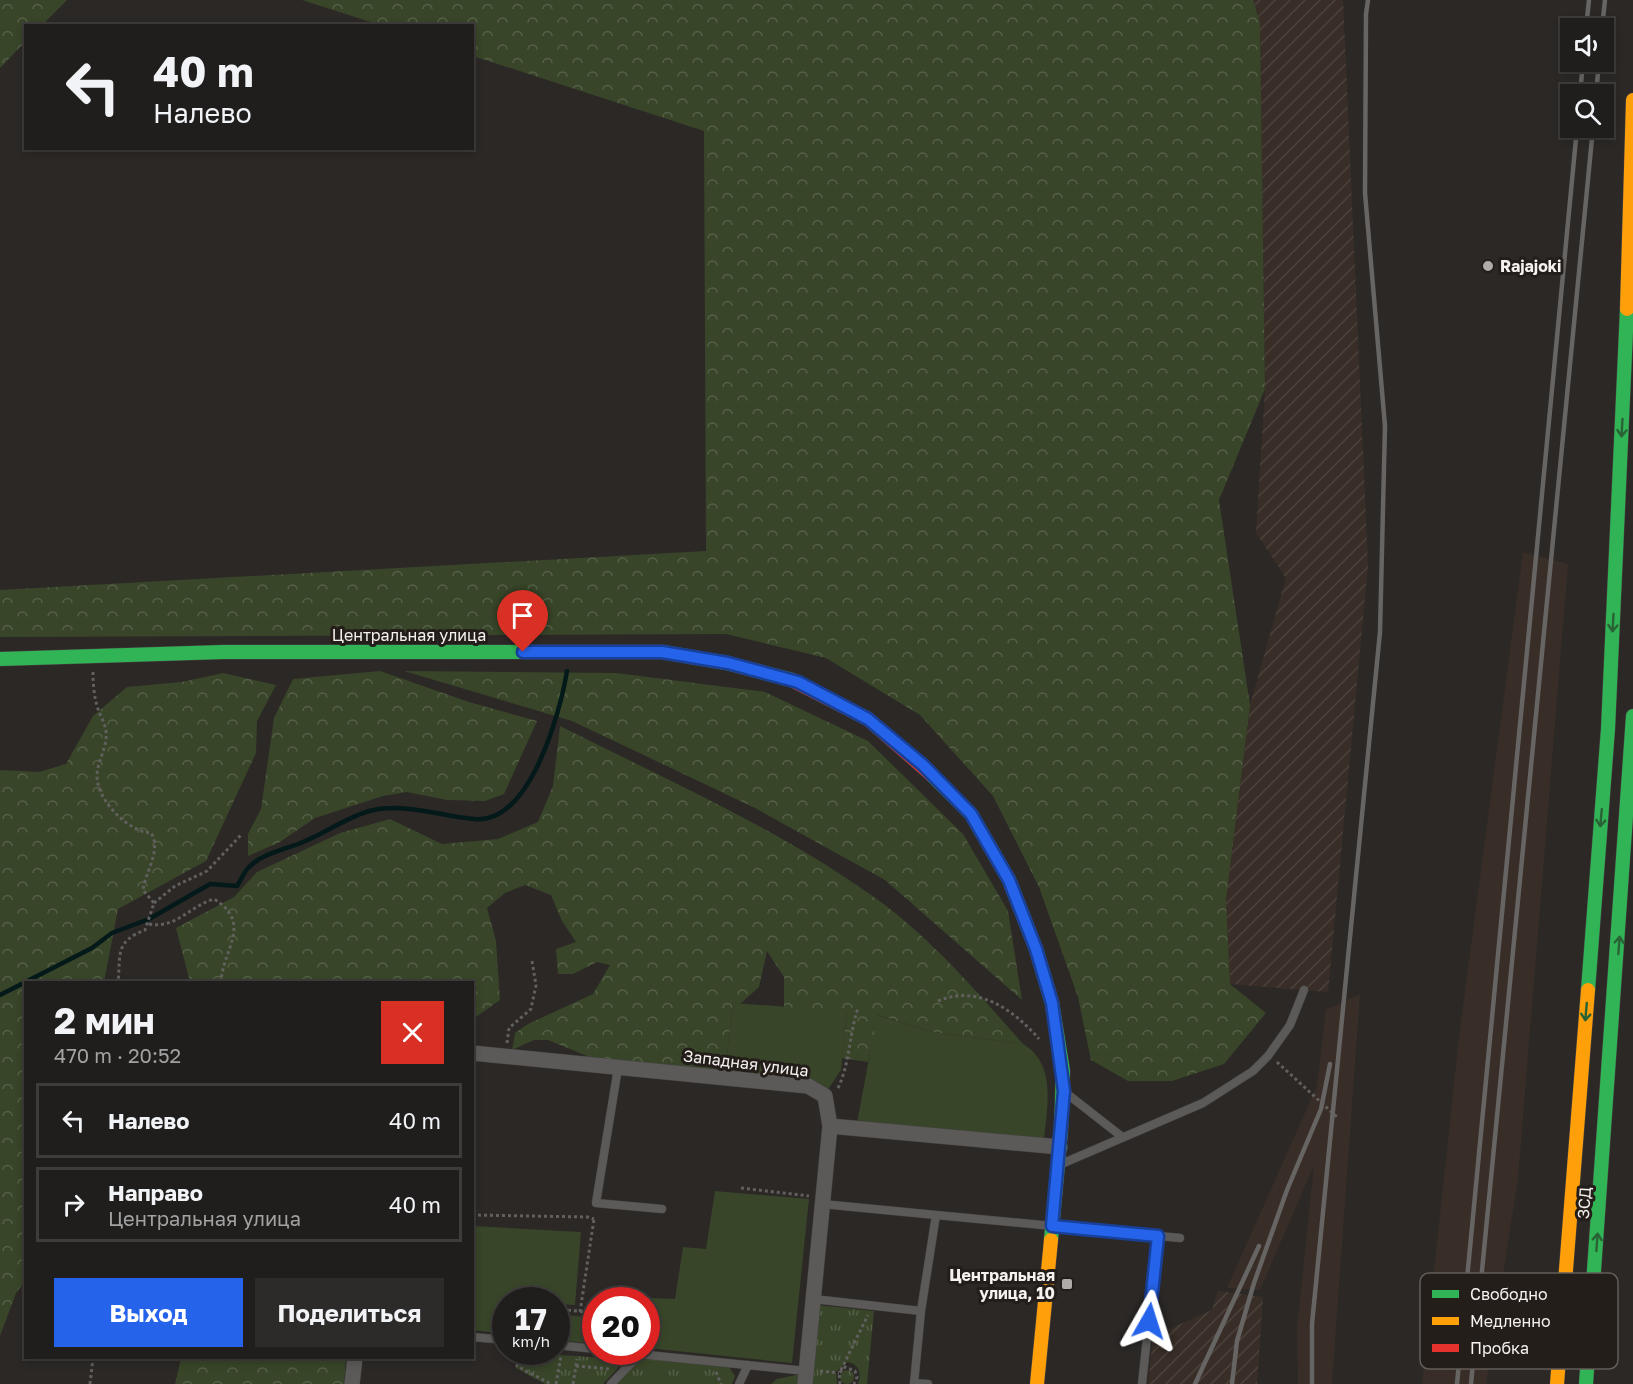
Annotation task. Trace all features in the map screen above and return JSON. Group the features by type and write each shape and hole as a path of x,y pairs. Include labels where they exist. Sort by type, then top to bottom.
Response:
{"main road":[{"path":"1565,1273 1608,729 1632,202 1633,100"},
{"name":"Центральная улица","path":"0,659 223,652 662,652 728,663 798,682 868,719 923,765 971,814 1009,880 1036,949 1052,1003 1064,1091 1037,1384"},
{"name":"ЗСД","path":"1595,1273 1614,1024 1633,716"},
{"path":"1557,1384 1558,1369"},
{"name":"ЗСД","path":"1586,1384 1587,1369"}],"street":[{"name":"Западная улица","path":"474,1053 808,1086 825,1096 827,1105"},
{"path":"806,1377 830,1126 827,1105"},
{"path":"830,1126 1060,1148"},
{"path":"352,1384 355,1359"}],"lane":[{"path":"1058,1166 1121,1136 1203,1103 1253,1071 1268,1056 1290,1025 1304,990"},
{"path":"618,1068 596,1203 662,1209"},
{"path":"1064,1091 1121,1136"},
{"path":"822,1201 936,1215 1180,1238"},
{"path":"928,1384 914,1383 921,1311 936,1215"},
{"path":"1142,1384 1158,1236"},
{"path":"813,1299 921,1311"},
{"path":"474,1337 492,1339"},
{"path":"570,1347 582,1347"},
{"path":"660,1356 748,1365 806,1377"},
{"path":"611,1384 629,1365"},
{"path":"739,1384 748,1365"}],"path":[{"path":"92,655 97,708 106,728 106,740 97,777 100,789 109,805 124,820 139,832 151,833 155,838 143,890 154,903"},
{"path":"118,981 120,951 129,936 145,930 154,903 175,886 207,871 241,836"},
{"path":"148,924 171,924 205,901 214,899 225,906 233,915 233,932 221,981"},
{"path":"507,1057 509,1028 531,1009 534,998 536,985 532,961"},
{"path":"938,1001 973,996 990,999 1028,1027 1042,1042"},
{"path":"827,1105 848,1064 848,1047 858,1008"},
{"path":"1268,1056 1337,1116"},
{"path":"741,1188 822,1201"},
{"path":"570,1311 580,1312 596,1203"},
{"path":"474,1215 594,1219"},
{"path":"840,1384 837,1377 865,1326 869,1305"},
{"path":"573,1384 579,1347"},
{"path":"90,1384 93,1359"},
{"path":"518,1365 551,1384"},
{"path":"556,1384 558,1365"},
{"path":"576,1366 610,1369"},
{"path":"841,1370 850,1367 855,1371 857,1377 855,1384"}],"shaded area":[{"path":"1253,0 1343,0 1368,565 1328,992 1230,984 1226,900 1250,705 1286,578 1256,533 1265,389 1260,24"},
{"path":"1523,552 1568,564 1518,1178 1503,1273 1434,1273 1459,1037"},
{"path":"1360,994 1332,1384 1298,1384 1297,1329 1314,1165 1260,1290 1227,1288 1317,1086 1326,1010"},
{"path":"1218,1291 1263,1297 1257,1384 1148,1384 1153,1336 1212,1310"},
{"path":"1424,1369 1488,1369 1486,1384 1422,1384"}],"green space":[{"path":"0,0 67,0 43,24 24,24 24,43 0,68"},
{"path":"302,0 1253,0 1260,23 1265,389 1219,500 1250,705 1226,900 1230,984 1266,1013 1224,1064 1172,1081 1128,1081 1091,1060 1078,997 1039,887 993,796 920,715 826,658 726,634 0,637 0,590 706,551 704,131 474,56 474,24 377,24"},
{"path":"380,671 469,702 537,721 504,794 485,801 447,800 407,792 383,796 315,818 280,842 248,856 248,834 261,809 274,718 293,679"},
{"path":"404,671 616,673 765,692 868,741 963,834 1008,911 1022,1000 885,880 755,808 572,721"},
{"path":"223,673 276,685 257,721 256,753 206,861 118,909 104,981 24,981 24,1282 16,1293 0,1336 0,770 39,772 66,764 93,716 127,687 182,682"},
{"path":"560,726 797,847 871,895 913,928 970,984 1023,1044 933,1032 878,1015 868,1062 842,1058 847,1012 784,1007 784,977 767,951 759,987 740,1004 733,1003 725,1071 592,1058 548,1040 534,1040 512,1050 515,1033 528,1024 593,994 610,965 597,962 573,974 558,974 556,949 576,942 562,921 551,895 525,885 505,893 487,908 496,941 500,1000 474,1018 474,981 190,981 176,928 234,897 257,872 340,833 390,819 442,844 498,839 538,822 553,786"},
{"path":"733,1003 847,1011 841,1070 827,1091 725,1071"},
{"path":"877,1015 933,1032 1023,1044 1034,1053 1045,1074 1048,1100 1044,1140 857,1123"},
{"path":"715,1191 809,1199 792,1363 660,1349 660,1298 675,1299 683,1247 706,1249"},
{"path":"474,1226 581,1232 575,1305 570,1305 570,1287 492,1287 492,1332 474,1330"},
{"path":"817,1305 874,1311 867,1384 858,1384 860,1376 857,1367 847,1362 836,1372 837,1384 810,1384"},
{"path":"570,1315 582,1317 582,1343 570,1341"},
{"path":"570,1356 582,1356 582,1365 618,1365 618,1368 603,1384 545,1384 516,1368 516,1365 570,1365"},
{"path":"181,1359 346,1359 344,1384 175,1384"},
{"path":"660,1359 729,1367 735,1376 732,1384 615,1384 633,1365 660,1365"},
{"path":"844,1370 850,1370 854,1377 850,1384 844,1384 840,1380 840,1374"},
{"path":"801,1374 800,1384 771,1384 777,1379"}],"waterway":[{"path":"27,981 92,948 112,933 149,919 210,884 237,886 254,862 274,852 297,845 360,814 395,808 474,819 494,816 511,804 526,786 539,763 557,713 567,671"},
{"path":"0,995 24,983"}],"railway":[{"path":"1312,1384 1312,1324 1380,632 1385,426 1365,193 1368,0"},
{"path":"1587,18 1589,0"},
{"path":"1603,18 1605,0"},
{"path":"1581,84 1582,72"},
{"path":"1597,84 1598,72"},
{"path":"1468,1273 1576,138"},
{"path":"1482,1273 1592,138"},
{"path":"1232,1384 1237,1341 1254,1283 1287,1190 1321,1109 1330,1064"},
{"path":"1195,1384 1259,1246"},
{"path":"1457,1384 1458,1369"},
{"path":"1471,1384 1472,1369"}],"traffic: fast":[{"path":"1588,990 1608,729 1627,309"},
{"path":"0,659 223,652 662,652 727,663 792,680"},
{"path":"1594,1273 1633,716"},
{"path":"932,775 971,814 1009,880 1036,949 1052,1003 1063,1071 1061,1130 1051,1240"},
{"path":"1586,1384 1587,1369"}],"traffic: slow":[{"path":"1627,309 1633,100"},
{"path":"1566,1273 1588,990"},
{"path":"1037,1384 1051,1240"},
{"path":"1557,1384 1558,1369"}],"traffic: jam":[{"path":"792,680 868,719 932,775"}],"place":[{"name":"Rajajoki","path":"1488,266"},
{"name":"Центральная улица, 10","path":"1067,1284"}],"route":[{"path":"523,652 662,652 728,663 798,682 868,719 923,765 971,814 1009,880 1036,949 1052,1003 1064,1091 1052,1226 1158,1236 1149,1321"}]}
